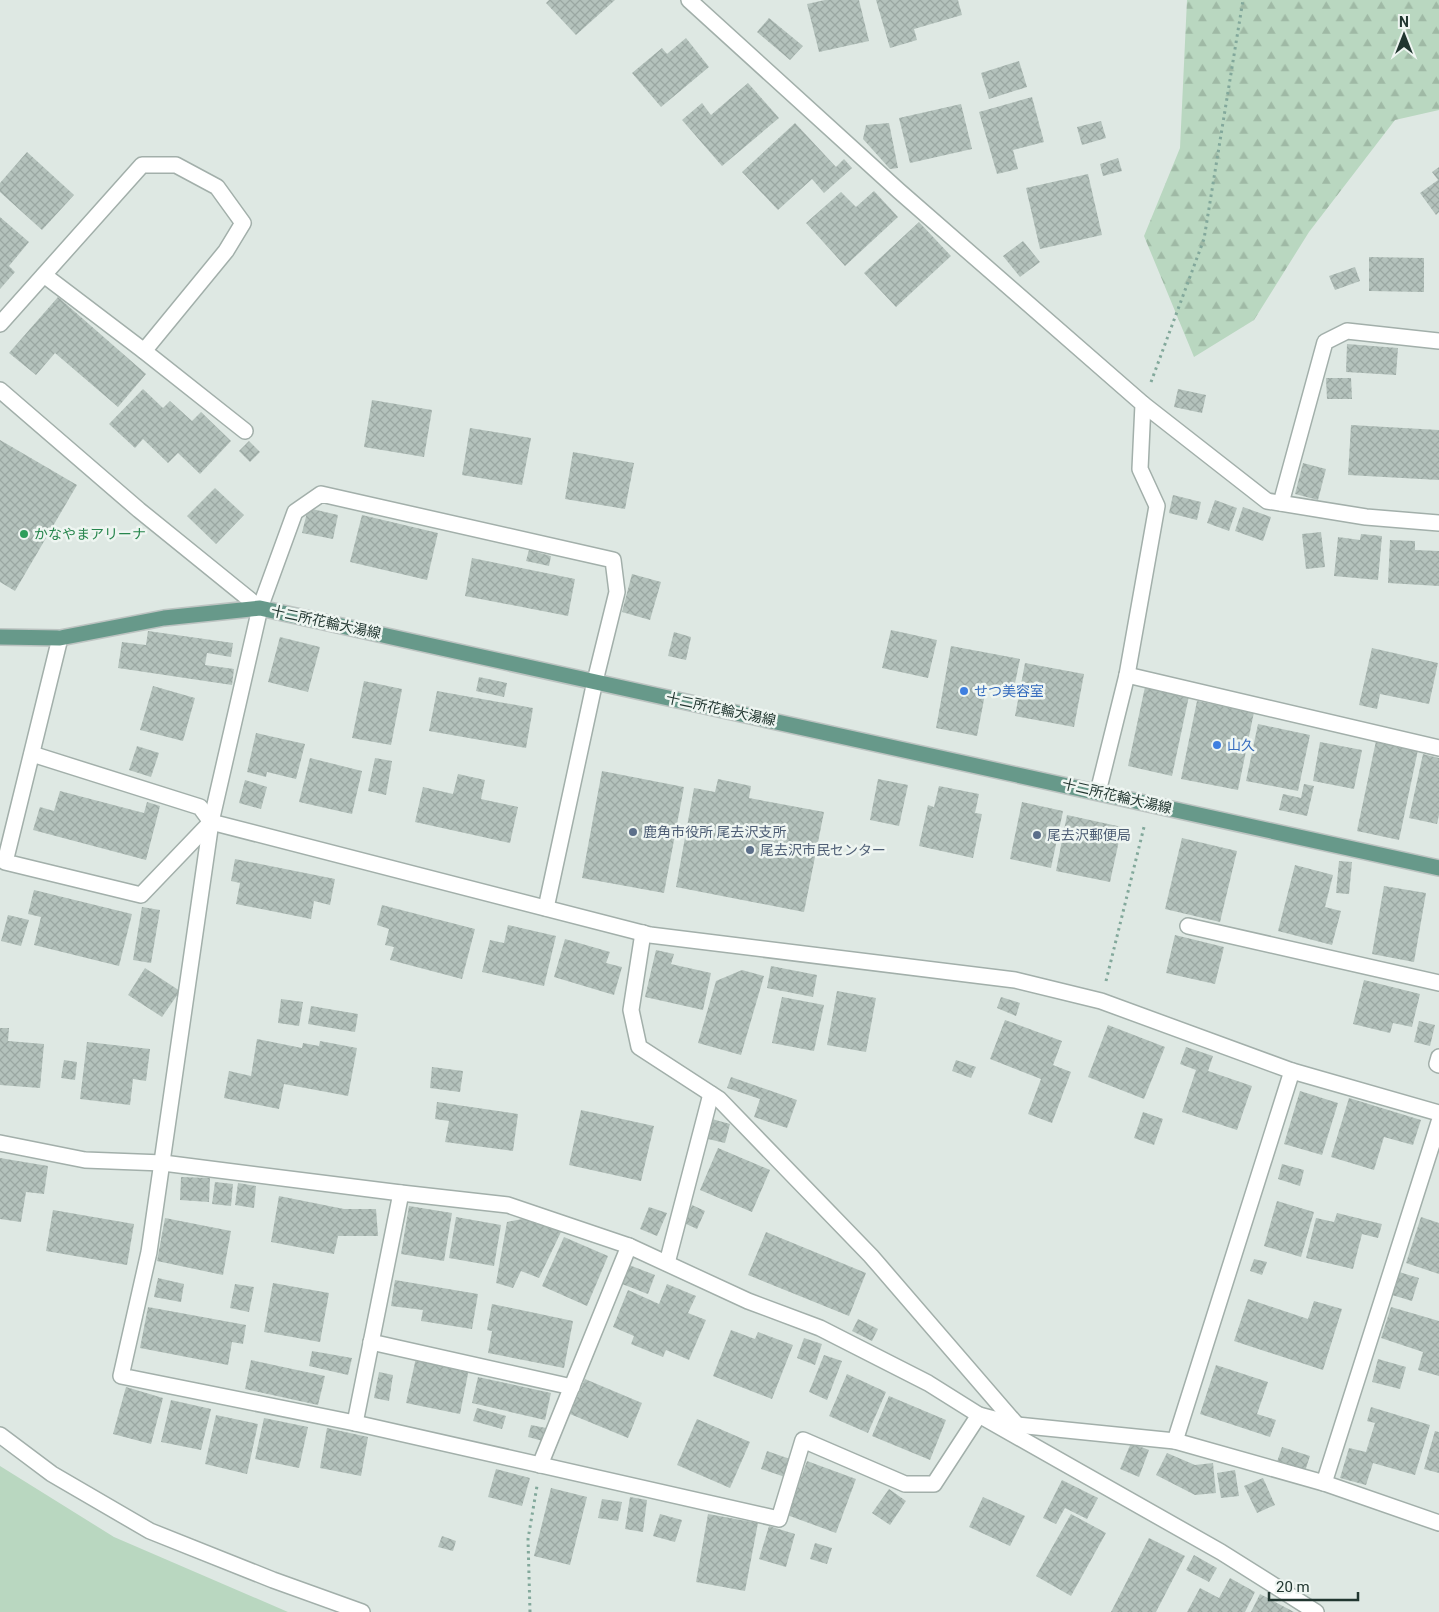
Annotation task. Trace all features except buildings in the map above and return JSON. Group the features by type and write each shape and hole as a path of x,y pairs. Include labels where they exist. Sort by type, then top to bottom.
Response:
{"main road":[{"name":"十二所花輪大湯線","path":"0,637 60,638 164,618 260,608 1439,868"}],"street":[{"path":"690,0 900,191 1143,404 1267,500 1366,517 1439,522"},
{"path":"0,324 142,165 176,165 217,187 243,223 226,251 144,351"},
{"path":"44,275 144,351 245,432"},
{"path":"1281,502 1325,342 1347,331 1439,341"},
{"path":"0,390 139,510 260,608"},
{"path":"1098,792 1127,675 1158,506 1140,469 1143,404"},
{"path":"546,908 594,681 617,592 613,560 322,494 295,512 260,608 212,822 150,1252 121,1376 355,1423 778,1518 803,1440 906,1484 934,1484 979,1415"},
{"path":"60,638 2,868 141,895 212,822"},
{"path":"1127,675 1439,748"},
{"path":"32,754 200,807 212,822 643,933 1015,980 1102,1001 1292,1072 1439,1113"},
{"path":"1188,926 1439,983"},
{"path":"643,933 631,1010 639,1048 719,1099 871,1256 1017,1424"},
{"path":"1439,1057 1437,1064 1439,1065"},
{"path":"1175,1441 1292,1072"},
{"path":"667,1264 711,1094"},
{"path":"1324,1483 1439,1122"},
{"path":"0,1143 84,1160 163,1163 508,1205 630,1246 748,1301 820,1328 928,1383 979,1415 1220,1552 1316,1612"},
{"path":"355,1423 402,1193"},
{"path":"540,1465 630,1246"},
{"path":"372,1342 572,1387"},
{"path":"979,1415 1017,1424 1175,1441 1324,1483 1439,1523"},
{"path":"0,1435 52,1474 150,1531 273,1580 362,1612"}],"path":[{"path":"1143,404 1204,239 1243,0"},
{"path":"1102,1001 1150,804"},
{"path":"530,1612 528,1539 540,1465"}],"green space":[{"path":"1187,0 1439,0 1439,110 1395,120 1309,232 1254,320 1194,357 1144,236 1180,148"},
{"path":"0,1466 114,1537 288,1612 0,1612"}],"place":[{"name":"かなやまアリーナ","path":"24,534"},
{"name":"せつ美容室","path":"964,691"},
{"name":"山久","path":"1217,745"},
{"name":"鹿角市役所 尾去沢支所","path":"633,832"},
{"name":"尾去沢郵便局","path":"1037,835"},
{"name":"尾去沢市民センター","path":"750,850"}]}
